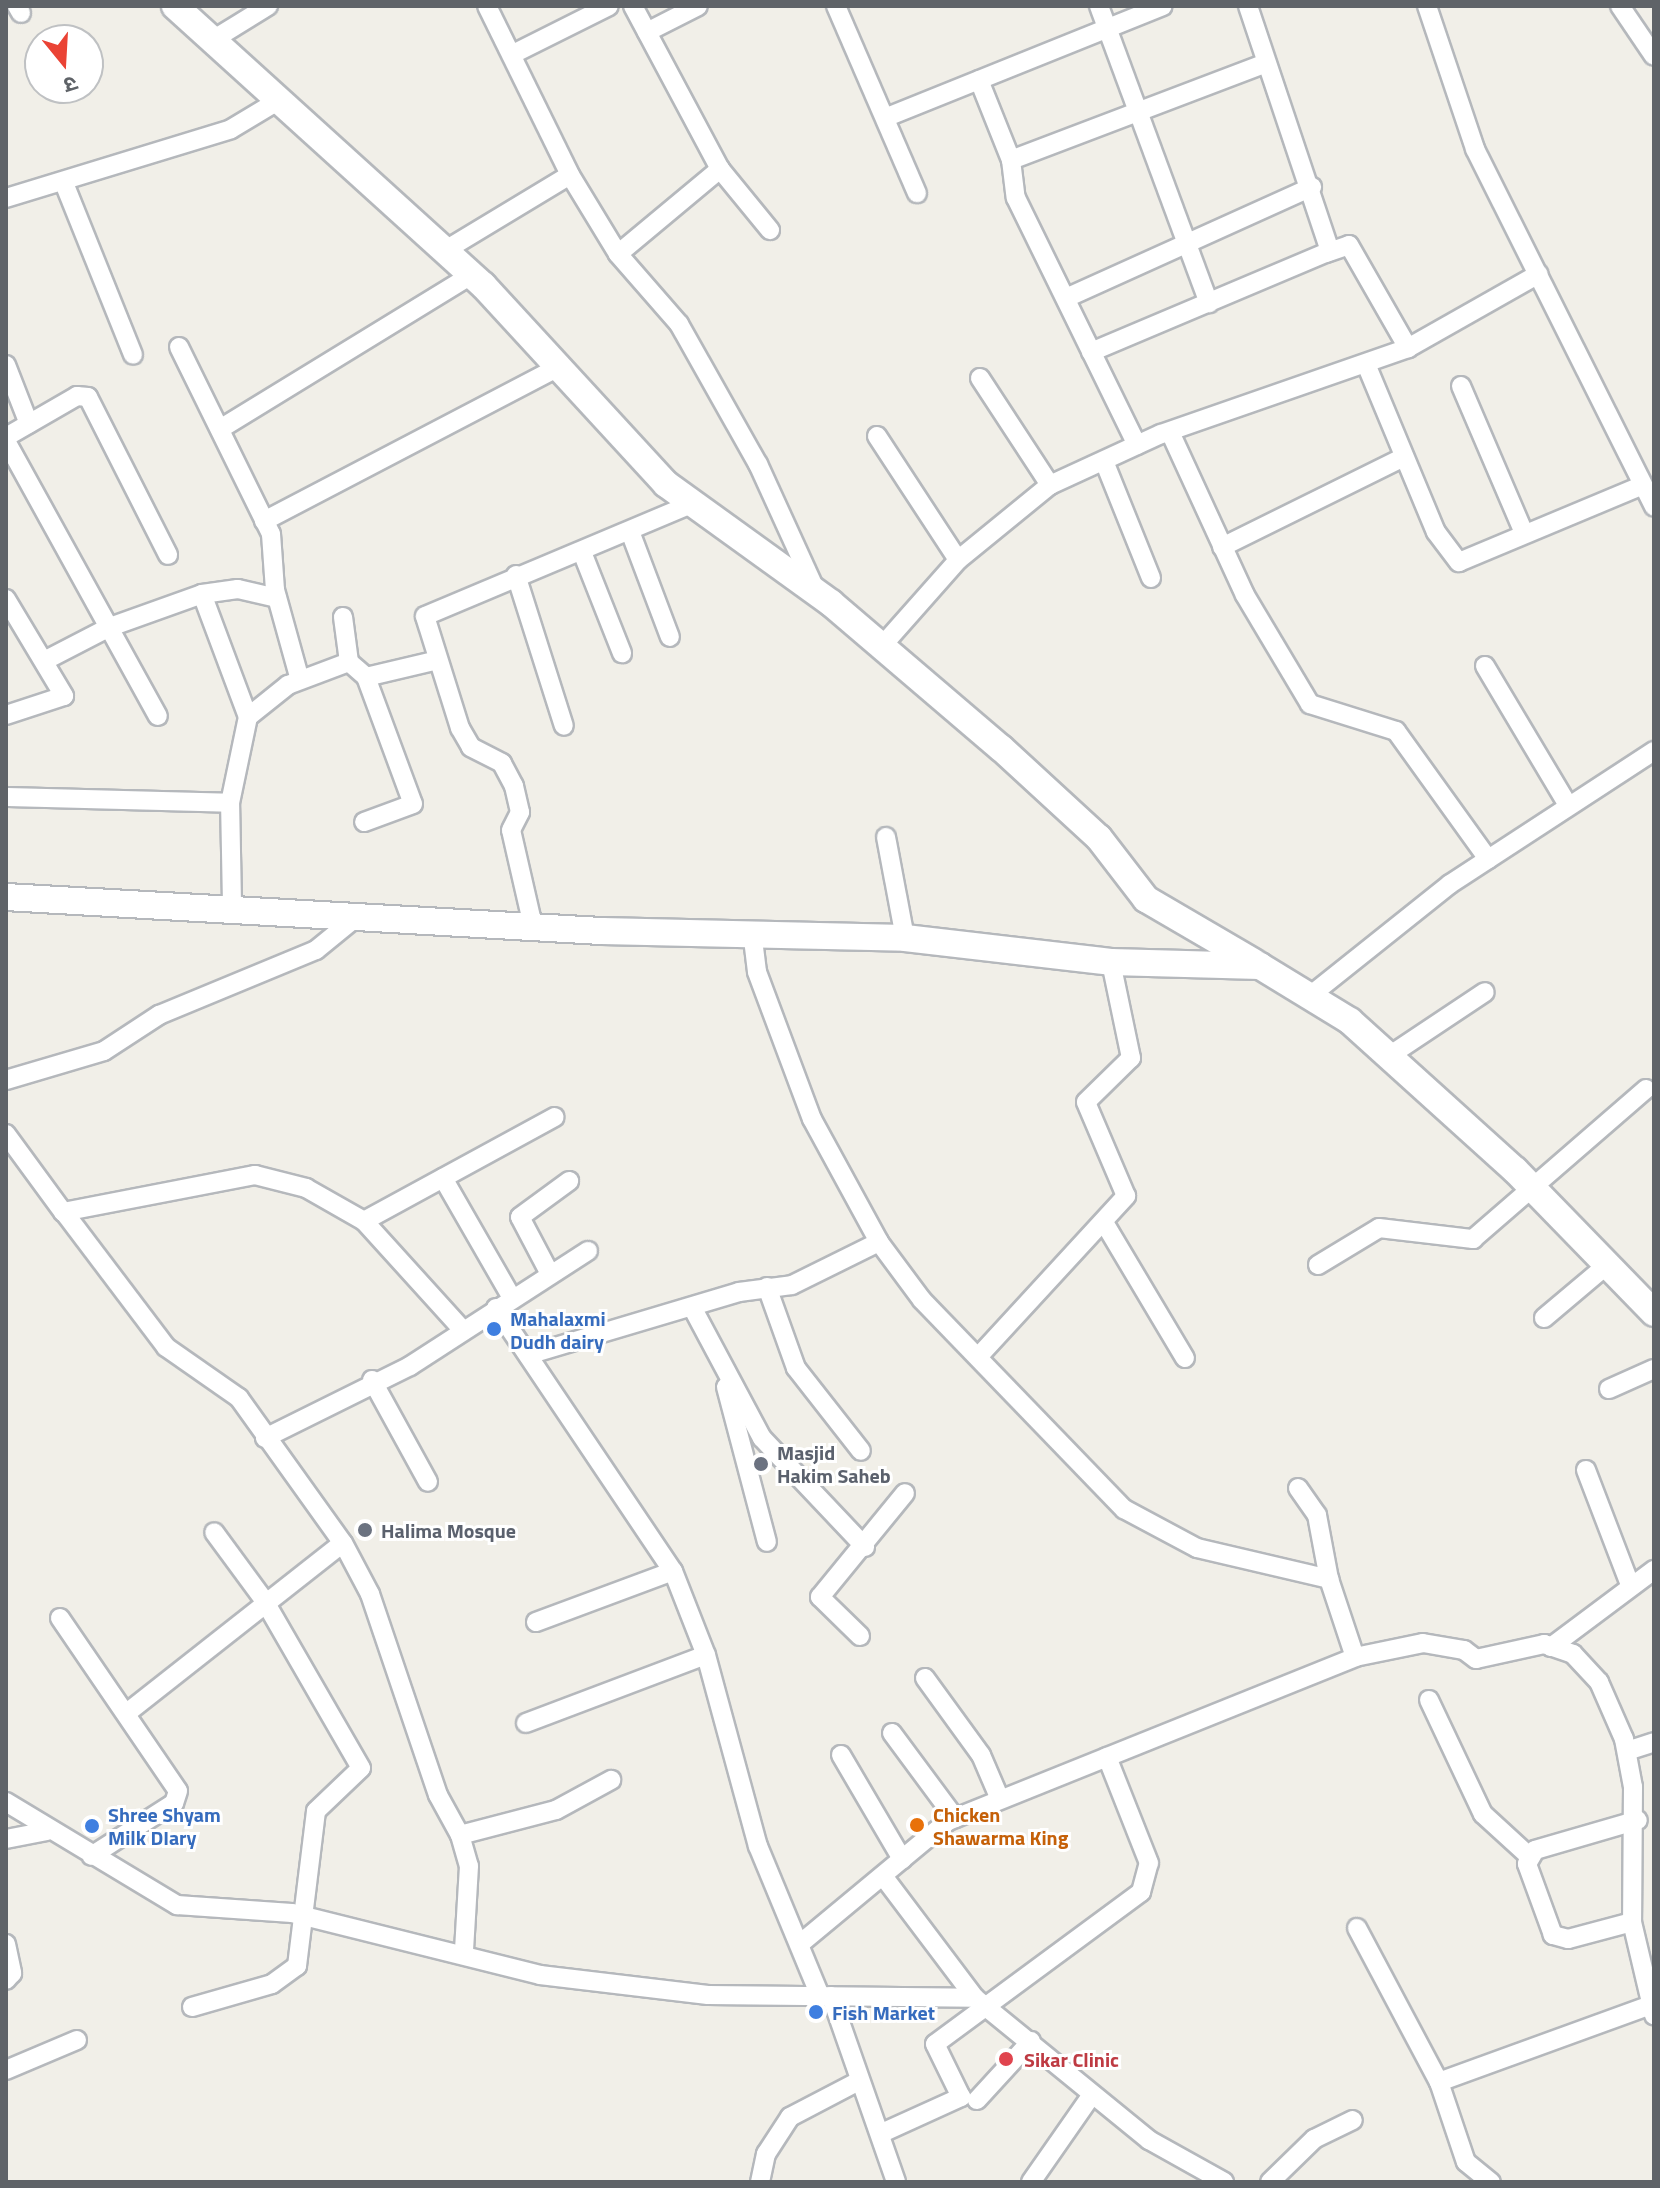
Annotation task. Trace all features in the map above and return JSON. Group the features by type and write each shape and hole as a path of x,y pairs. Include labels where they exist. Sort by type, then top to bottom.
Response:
{"street":[{"path":"175,6 276,102 471,275 691,504 817,593 882,646 1099,838 1146,899 1311,995 1389,1056 1531,1187 1654,1313"},
{"path":"211,41 268,6"},
{"path":"487,6 513,54 535,115 570,175 618,254 679,324 758,464 817,593"},
{"path":"513,54 609,6"},
{"path":"633,6 720,169 770,230"},
{"path":"647,32 698,6"},
{"path":"836,6 887,117 917,193"},
{"path":"1099,6 1111,25 1137,114 1209,303"},
{"path":"887,117 1163,6"},
{"path":"1248,6 1264,64 1312,187 1326,253"},
{"path":"1427,6 1475,149 1654,507"},
{"path":"1620,6 1654,56"},
{"path":"1011,160 1264,64"},
{"path":"979,80 1011,160 1016,198 1137,445"},
{"path":"6,198 64,183 231,129 276,102"},
{"path":"618,254 720,169"},
{"path":"444,251 570,175"},
{"path":"64,183 133,355"},
{"path":"1066,298 1184,239 1312,187"},
{"path":"1091,352 1349,245 1408,348"},
{"path":"882,646 958,560 1050,485 1170,432 1408,348 1539,274"},
{"path":"220,429 471,275"},
{"path":"179,347 264,521 277,598 300,680"},
{"path":"1366,364 1436,532 1459,562 1523,531 1643,485"},
{"path":"6,365 29,424"},
{"path":"264,521 559,367"},
{"path":"980,378 1050,485"},
{"path":"1461,386 1523,531"},
{"path":"158,716 6,439 77,396 88,397 168,555"},
{"path":"1170,432 1222,547 1310,704 1396,731 1488,859"},
{"path":"877,436 958,560"},
{"path":"1222,547 1404,457"},
{"path":"1104,461 1151,578"},
{"path":"533,926 511,830 520,812 514,786 502,763 471,747 460,728 425,616 516,575 631,534 691,504"},
{"path":"631,534 670,637"},
{"path":"582,552 622,653"},
{"path":"516,575 564,726"},
{"path":"44,661 110,627 202,594 238,589 277,598"},
{"path":"202,594 248,717 230,803 232,904"},
{"path":"6,599 64,696 6,715"},
{"path":"343,617 349,662 366,677 413,804 364,822"},
{"path":"366,677 438,660"},
{"path":"248,717 300,680 349,662"},
{"path":"1485,666 1568,805"},
{"path":"1311,995 1488,859 1654,751"},
{"path":"6,797 230,803"},
{"path":"886,837 905,938"},
{"path":"6,897 232,904 354,919 905,938 1111,962 1260,966"},
{"path":"6,1080 84,1060 159,1015 316,950 354,919"},
{"path":"752,931 757,972 812,1119 879,1242 978,1357 1124,1509 1197,1548 1329,1579"},
{"path":"978,1357 1105,1224 1126,1196 1124,1178 1086,1102 1131,1058 1111,962"},
{"path":"1389,1056 1485,992"},
{"path":"1318,1265 1379,1228 1473,1239 1646,1089"},
{"path":"364,1221 555,1117"},
{"path":"6,1134 148,1328 228,1387 343,1543 370,1594 438,1795 460,1835 469,1866 464,1950"},
{"path":"64,1212 255,1175 306,1188 364,1221 461,1328"},
{"path":"443,1178 528,1355 673,1571 706,1655 742,1797 859,2081 884,2132 896,2182"},
{"path":"550,1274 520,1217 569,1181"},
{"path":"1105,1224 1185,1358"},
{"path":"528,1355 692,1307 767,1287 800,1282 879,1242"},
{"path":"265,1438 372,1380 410,1366 461,1328 588,1251"},
{"path":"1544,1318 1607,1265"},
{"path":"767,1287 796,1368 861,1451"},
{"path":"692,1307 722,1368 774,1455 865,1547"},
{"path":"722,1368 767,1542"},
{"path":"1609,1389 1654,1369"},
{"path":"372,1380 428,1482"},
{"path":"1586,1470 1631,1587"},
{"path":"1298,1488 1317,1515 1329,1579 1355,1657"},
{"path":"860,1636 820,1600 905,1493"},
{"path":"192,2007 288,1977 297,1966 316,1811 361,1768 264,1600 214,1532"},
{"path":"128,1712 264,1600 343,1543"},
{"path":"1551,1647 1654,1570"},
{"path":"536,1622 673,1571"},
{"path":"60,1618 128,1712 178,1791 174,1803 91,1856"},
{"path":"801,1943 955,1818 999,1797 1355,1657 1423,1643 1464,1650 1476,1659 1551,1647 1573,1654 1599,1682 1627,1751 1638,1820 1632,1922 1652,2010 1439,2082"},
{"path":"526,1723 706,1655"},
{"path":"925,1678 981,1755 999,1797"},
{"path":"1429,1700 1483,1814 1529,1856"},
{"path":"892,1733 955,1818"},
{"path":"1627,1751 1654,1742"},
{"path":"841,1755 902,1859"},
{"path":"884,2132 958,2102 960,2087 933,2048 981,2000 1141,1892 1150,1876 1107,1757"},
{"path":"460,1835 556,1810 611,1780"},
{"path":"6,1802 47,1831 177,1905 304,1916 464,1950 540,1975 708,1995 981,2000"},
{"path":"1529,1856 1638,1820"},
{"path":"6,1839 47,1831"},
{"path":"1529,1856 1527,1870 1553,1935 1568,1939 1632,1922"},
{"path":"883,1876 981,2000 1091,2096 1224,2182"},
{"path":"1357,1928 1439,2082 1466,2162 1491,2182"},
{"path":"6,1944 12,1973 6,1980"},
{"path":"6,2070 77,2040"},
{"path":"977,2100 1031,2041"},
{"path":"760,2182 766,2154 790,2117 859,2081"},
{"path":"1031,2182 1091,2096"},
{"path":"1270,2182 1314,2139 1353,2120"}],"place":[{"name":"Mahalaxmi Dudh dairy","path":"494,1329"},
{"name":"Masjid Hakim Saheb","path":"761,1464"},
{"name":"Halima Mosque","path":"365,1530"},
{"name":"Chicken Shawarma King","path":"917,1825"},
{"name":"Shree Shyam Milk DIary","path":"92,1826"},
{"name":"Fish Market","path":"816,2012"},
{"name":"Sikar Clinic","path":"1006,2059"}]}
